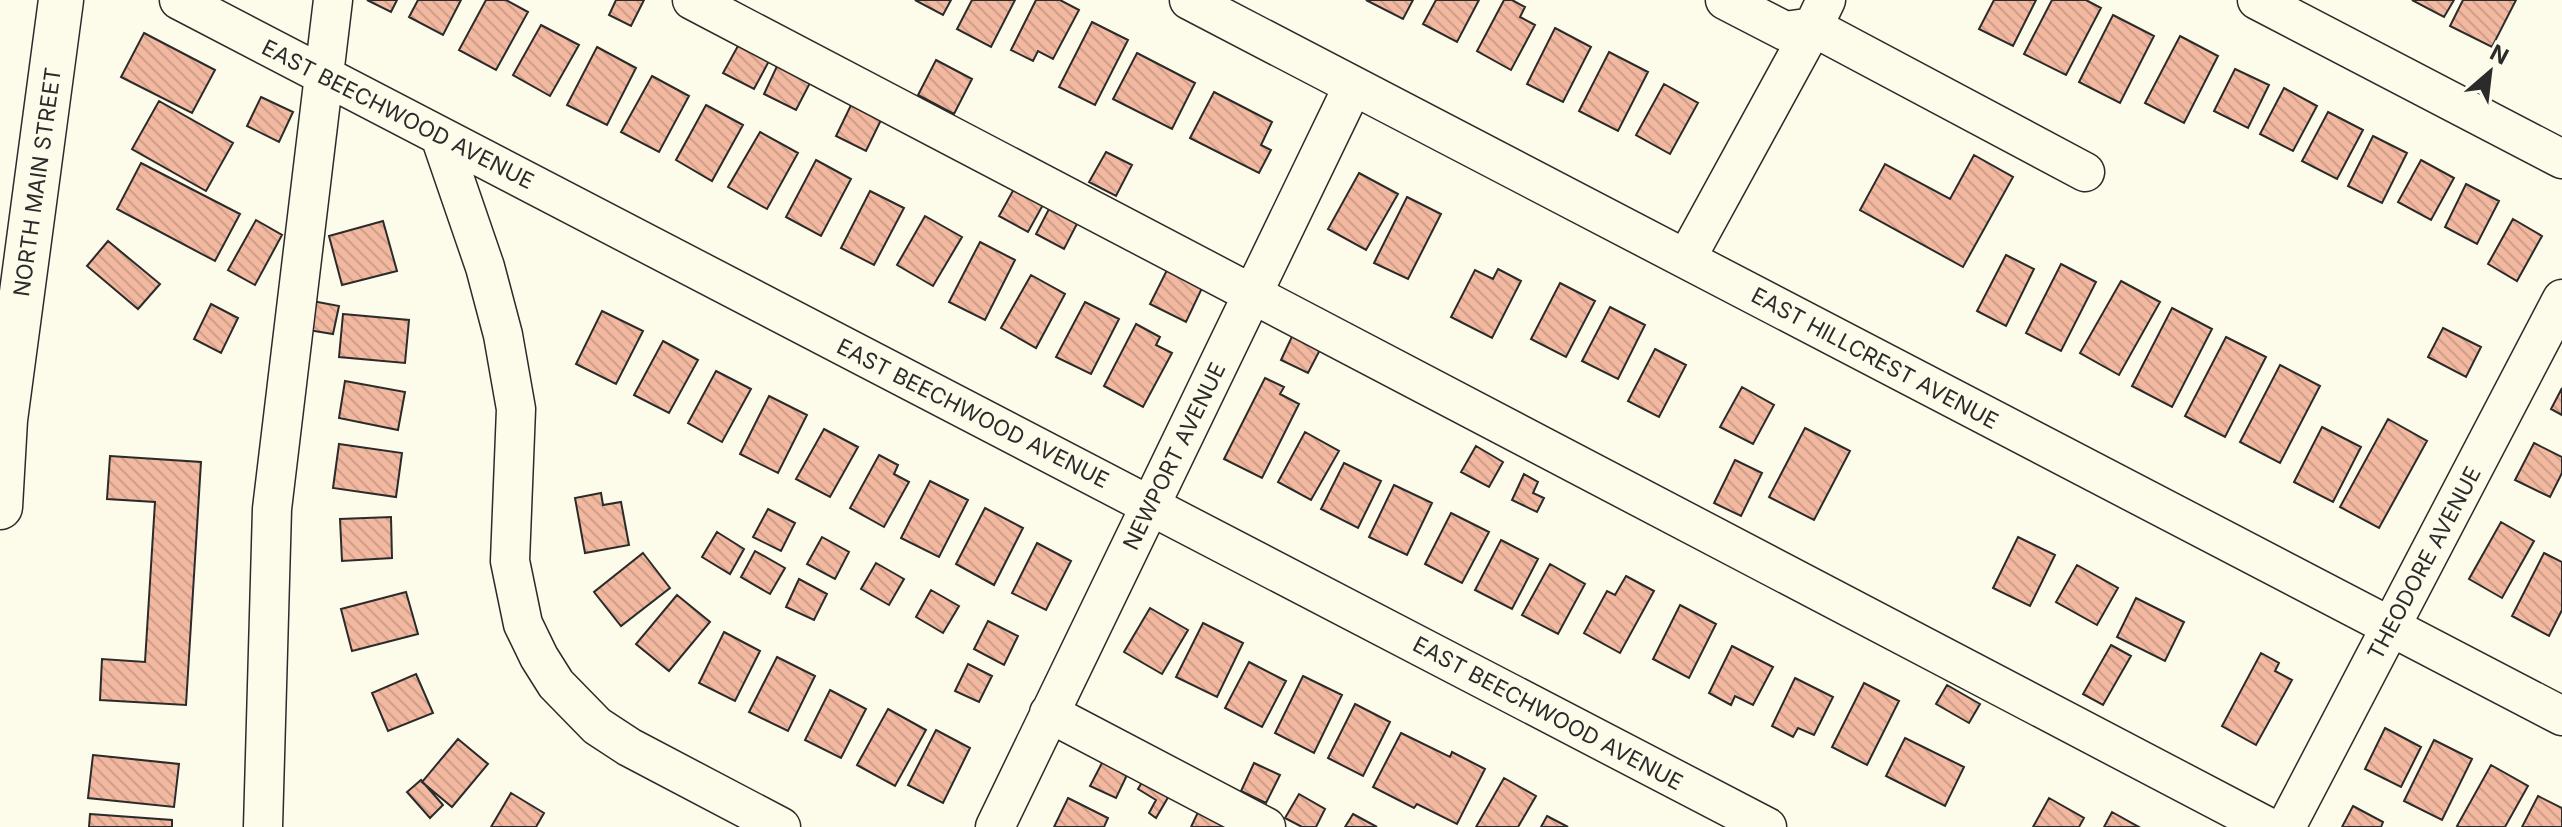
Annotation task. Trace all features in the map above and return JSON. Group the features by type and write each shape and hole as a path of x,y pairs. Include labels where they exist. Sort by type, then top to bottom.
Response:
{"main road":[{"name":"NORTH MAIN STREET","path":"0,507 2,420 61,0"}],"street":[{"name":"EAST BEECHWOOD AVENUE","path":"179,0 1767,827"},
{"path":"263,827 272,509 333,0"},
{"path":"692,0 2268,827"},
{"name":"EAST HILLCREST AVENUE","path":"1189,0 2562,716"},
{"path":"1725,0 1785,31 1820,14"},
{"path":"2257,0 2562,159"},
{"path":"1820,14 2085,172"},
{"path":"1686,259 1820,14"},
{"name":"NEWPORT AVENUE","path":"995,827 1353,86"},
{"path":"440,136 485,267 503,335 516,409 510,561 523,624 533,646 556,684 597,726 629,747 781,827"},
{"name":"THEODORE AVENUE","path":"2286,827 2562,299"},
{"path":"1049,713 1266,827"}],"building":[{"path":"367,0 397,0 391,12"},
{"path":"418,0 461,0 443,35 409,17"},
{"path":"486,0 506,0 528,12 496,70 459,50"},
{"path":"616,0 644,0 631,26 609,15"},
{"path":"915,0 951,0 943,15"},
{"path":"972,0 1015,0 991,47 957,29"},
{"path":"1036,0 1060,0 1079,10 1053,59 1038,51 1033,61 1011,50"},
{"path":"1366,0 1413,0 1403,19"},
{"path":"1436,0 1479,0 1457,42 1423,24"},
{"path":"1504,0 1512,0 1525,7 1520,17 1535,25 1511,70 1477,51"},
{"path":"1994,0 2036,0 2013,46 1979,29"},
{"path":"2052,0 2086,0 2101,8 2066,75 2024,54"},
{"path":"2412,0 2454,0 2444,17"},
{"path":"2463,0 2516,0 2492,47 2450,26"},
{"path":"2113,15 2154,36 2120,103 2079,82"},
{"path":"1092,22 1128,40 1095,105 1059,87"},
{"path":"541,25 579,45 550,96 513,75"},
{"path":"1555,28 1591,47 1563,102 1527,84"},
{"path":"144,33 215,70 192,113 121,77"},
{"path":"2180,36 2218,56 2184,123 2145,103"},
{"path":"739,44 769,61 754,89 723,73"},
{"path":"597,47 636,68 607,125 567,105"},
{"path":"1609,52 1648,72 1618,131 1579,111"},
{"path":"1137,53 1195,83 1172,129 1113,99"},
{"path":"936,60 972,79 954,114 918,95"},
{"path":"778,64 811,81 796,110 764,94"},
{"path":"2235,69 2269,85 2248,128 2214,111"},
{"path":"652,76 689,96 659,152 621,132"},
{"path":"1664,84 1698,103 1670,154 1636,135"},
{"path":"2284,88 2317,106 2293,151 2260,134"},
{"path":"1214,92 1272,122 1261,145 1271,150 1259,173 1190,138"},
{"path":"261,97 293,112 279,142 247,126"},
{"path":"159,101 233,143 206,191 132,149"},
{"path":"852,103 882,118 866,151 836,136"},
{"path":"706,105 743,125 712,181 676,160"},
{"path":"2328,112 2363,130 2337,179 2302,161"},
{"path":"760,132 798,153 767,209 728,187"},
{"path":"2373,136 2407,153 2382,203 2348,186"},
{"path":"1106,152 1132,165 1116,196 1089,182"},
{"path":"1974,155 2013,177 1963,267 1860,210 1885,164 1950,199"},
{"path":"816,160 851,179 821,236 786,217"},
{"path":"2421,160 2454,178 2431,220 2398,202"},
{"path":"141,163 240,214 215,261 117,209"},
{"path":"1359,173 1398,194 1366,250 1328,229"},
{"path":"2466,184 2499,201 2477,244 2445,227"},
{"path":"1015,187 1044,203 1028,232 999,216"},
{"path":"870,191 904,208 874,265 841,248"},
{"path":"1407,197 1441,214 1408,279 1374,263"},
{"path":"1051,205 1079,220 1064,249 1036,234"},
{"path":"925,216 962,237 933,286 897,265"},
{"path":"2513,219 2542,236 2517,281 2488,264"},
{"path":"256,220 282,235 255,285 228,270"},
{"path":"383,221 397,271 342,285 329,236"},
{"path":"108,241 160,284 138,309 87,266"},
{"path":"980,242 1015,260 985,320 949,302"},
{"path":"2006,255 2034,269 2006,326 1977,311"},
{"path":"2061,264 2096,282 2061,351 2026,333"},
{"path":"1168,268 1203,286 1186,322 1150,304"},
{"path":"1498,269 1521,281 1492,338 1451,317 1475,270 1493,279"},
{"path":"1031,275 1065,294 1036,348 1001,328"},
{"path":"2121,281 2160,302 2119,375 2080,353"},
{"path":"1560,283 1595,301 1566,357 1531,339"},
{"path":"307,300 339,306 333,334 302,329"},
{"path":"1085,302 1119,319 1091,374 1056,357"},
{"path":"211,304 238,318 221,353 194,339"},
{"path":"1610,307 1645,325 1618,379 1582,361"},
{"path":"2172,308 2212,329 2172,407 2132,386"},
{"path":"602,311 643,331 616,384 576,364"},
{"path":"343,314 409,320 405,363 339,357"},
{"path":"1136,324 1160,337 1156,345 1172,353 1143,407 1104,386"},
{"path":"2443,328 2481,347 2466,377 2428,357"},
{"path":"1295,330 1323,344 1308,373 1281,360"},
{"path":"2226,337 2266,357 2225,437 2185,416"},
{"path":"663,341 698,360 669,413 634,395"},
{"path":"1655,349 1686,365 1659,417 1628,401"},
{"path":"2280,365 2320,386 2280,463 2240,442"},
{"path":"716,371 751,389 722,442 688,423"},
{"path":"1265,378 1284,387 1280,394 1299,404 1262,478 1224,459"},
{"path":"345,381 405,392 398,430 339,418"},
{"path":"1742,387 1774,405 1753,444 1720,427"},
{"path":"2562,388 2562,415 2551,409"},
{"path":"769,396 807,415 778,473 740,454"},
{"path":"2388,419 2427,441 2379,528 2340,507"},
{"path":"2322,427 2361,447 2333,502 2294,482"},
{"path":"1805,428 1850,451 1814,520 1769,497"},
{"path":"824,429 858,447 830,497 796,479"},
{"path":"1305,432 1339,451 1311,500 1278,482"},
{"path":"2534,443 2562,457 2562,473 2550,497 2515,480"},
{"path":"339,444 402,453 396,497 333,488"},
{"path":"1476,446 1503,462 1489,487 1461,472"},
{"path":"879,455 898,465 894,474 909,482 884,527 850,508"},
{"path":"110,456 201,462 186,705 100,700 102,659 145,662 155,502 107,499"},
{"path":"1735,460 1762,473 1741,516 1714,503"},
{"path":"1344,463 1381,481 1358,528 1321,509"},
{"path":"1524,474 1538,482 1533,493 1544,498 1537,512 1512,500"},
{"path":"930,481 968,500 939,557 901,538"},
{"path":"1394,485 1432,503 1407,555 1369,537"},
{"path":"601,493 603,505 621,502 629,545 585,553 575,498"},
{"path":"985,508 1023,528 994,585 956,564"},
{"path":"768,509 795,523 781,551 753,537"},
{"path":"1451,513 1489,532 1462,583 1425,564"},
{"path":"391,517 392,558 342,561 340,519"},
{"path":"2501,522 2534,541 2502,598 2469,579"},
{"path":"717,532 744,549 730,574 702,557"},
{"path":"822,537 849,552 835,579 807,564"},
{"path":"2018,537 2055,555 2030,606 1993,588"},
{"path":"1501,540 1538,559 1512,609 1475,590"},
{"path":"1037,543 1071,561 1046,610 1012,593"},
{"path":"755,551 785,568 770,594 741,577"},
{"path":"643,553 670,588 621,626 594,592"},
{"path":"2544,553 2562,562 2562,610 2549,636 2512,616"},
{"path":"876,563 904,579 889,605 861,589"},
{"path":"1550,564 1585,584 1558,634 1522,615"},
{"path":"2077,565 2118,588 2097,625 2056,602"},
{"path":"1626,576 1654,591 1620,653 1584,633 1607,591 1615,595"},
{"path":"799,579 827,594 814,620 786,607"},
{"path":"931,590 959,606 943,633 916,617"},
{"path":"406,592 418,634 352,651 341,609"},
{"path":"677,595 710,622 669,671 636,644"},
{"path":"2136,598 2184,622 2165,661 2117,637"},
{"path":"1680,605 1716,624 1689,678 1653,659"},
{"path":"1150,608 1188,630 1162,674 1124,652"},
{"path":"988,621 1018,636 1004,665 974,649"},
{"path":"1203,623 1243,643 1217,697 1176,677"},
{"path":"724,632 760,651 735,701 699,683"},
{"path":"2111,645 2131,656 2103,705 2083,694"},
{"path":"1732,646 1773,667 1753,705 1735,696 1731,705 1709,693"},
{"path":"2261,653 2279,663 2275,671 2292,680 2256,745 2222,726"},
{"path":"777,657 815,676 788,731 749,712"},
{"path":"1249,662 1286,681 1262,727 1225,708"},
{"path":"968,664 992,676 979,702 955,691"},
{"path":"416,674 433,713 388,731 372,693"},
{"path":"1303,676 1342,695 1314,753 1275,733"},
{"path":"1795,678 1833,697 1814,735 1798,728 1793,737 1772,726"},
{"path":"1864,683 1899,701 1867,765 1832,747"},
{"path":"1947,685 1980,704 1969,723 1936,704"},
{"path":"830,690 866,709 841,758 805,740"},
{"path":"1355,704 1390,722 1363,776 1328,758"},
{"path":"888,709 926,730 895,786 857,765"},
{"path":"2385,728 2421,747 2401,787 2365,769"},
{"path":"936,730 970,748 943,803 908,785"},
{"path":"1401,733 1450,757 1452,752 1485,769 1457,824 1417,804 1414,808 1373,787"},
{"path":"1905,738 1964,767 1945,806 1886,776"},
{"path":"458,739 488,764 452,807 422,782"},
{"path":"2434,740 2472,759 2442,820 2404,801"},
{"path":"93,755 179,764 174,807 88,798"},
{"path":"1103,761 1128,773 1116,798 1090,786"},
{"path":"1254,763 1280,775 1266,803 1241,791"},
{"path":"2491,765 2528,786 2505,827 2457,826"},
{"path":"1504,778 1536,796 1518,827 1476,827"},
{"path":"1144,779 1170,794 1156,818 1149,813 1156,800 1138,789"},
{"path":"421,780 443,805 430,818 407,792"},
{"path":"511,793 544,813 536,827 491,827"},
{"path":"1299,794 1325,809 1316,827 1302,827 1285,818"},
{"path":"2538,796 2562,808 2562,827 2522,827"},
{"path":"1068,798 1108,818 1104,827 1054,827"},
{"path":"2049,798 2084,818 2079,827 2033,827"},
{"path":"2353,806 2383,822 2381,827 2342,827"},
{"path":"1199,810 1226,823 1224,827 1191,827"},
{"path":"2112,812 2139,827 2104,827"},
{"path":"90,814 172,820 172,827 89,827"},
{"path":"1353,814 1377,827 1345,827"},
{"path":"1547,816 1568,827 1541,827"}]}
